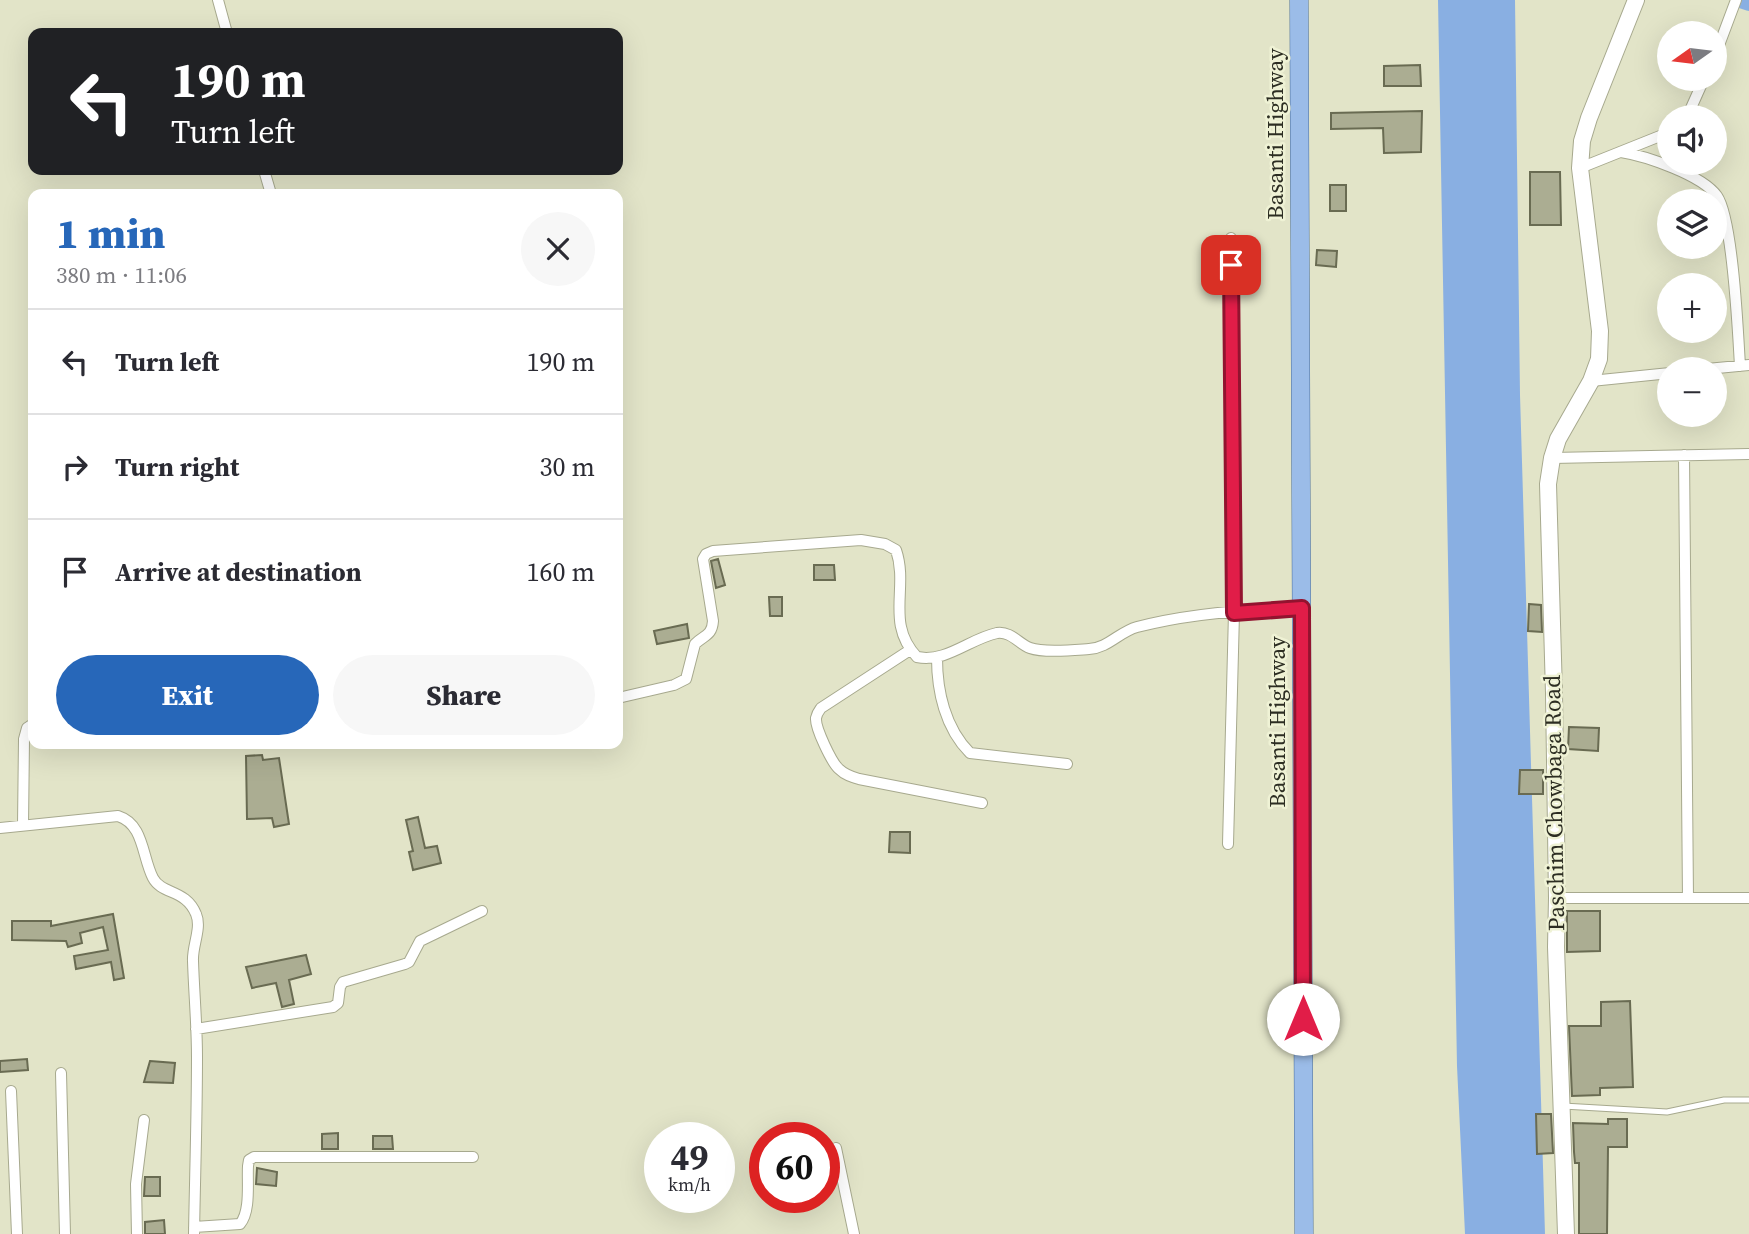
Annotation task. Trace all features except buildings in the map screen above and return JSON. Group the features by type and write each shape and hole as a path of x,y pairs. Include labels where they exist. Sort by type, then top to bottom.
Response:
{"main road":[{"name":"Basanti Highway","path":"1299,0 1304,1234"}],"street":[{"path":"218,0 226,28"},
{"name":"Paschim Chowbaga Road","path":"1566,1234 1556,947 1548,484 1552,458 1567,421 1591,381 1599,359 1600,331 1580,169 1582,141 1636,0"},
{"path":"1727,24 1736,0"},
{"path":"1580,169 1657,137"},
{"path":"1621,152 1652,158 1706,185 1717,196 1726,225 1745,365 1727,367"},
{"path":"1228,844 1231,238"},
{"path":"1591,381 1657,374"},
{"path":"1552,458 1749,454"},
{"path":"1684,455 1688,898"},
{"path":"623,697 681,683 686,679 695,644 713,629 703,559 713,551 861,540 885,544 896,550 901,563 898,610 907,645 917,657 929,660 997,633 1012,636 1030,648 1040,650 1092,649 1107,645 1124,632 1135,628 1228,613 1302,608"},
{"path":"907,645 821,708 816,722 830,756 837,768 859,779 982,803"},
{"path":"937,658 937,679 942,704 960,743 970,753 1067,764"},
{"path":"23,825 24,739 28,727"},
{"path":"0,828 118,816 128,819 136,829 153,879 161,887 188,901 197,916 198,928 193,958 196,1029 194,1231 240,1224 244,1219 249,1160 254,1157 473,1157"},
{"path":"1557,898 1749,898"},
{"path":"196,1029 333,1007 338,1003 340,987 344,982 409,962 421,941 482,911"},
{"path":"61,1073 65,1234"},
{"path":"11,1091 16,1234"},
{"path":"137,1234 136,1184 144,1121"},
{"path":"840,1167 854,1234"}],"lane":[{"path":"1563,1106 1667,1112 1724,1100 1749,1100"}],"water":[{"path":"1438,0 1515,0 1520,395 1545,1234 1465,1234 1457,1066"}],"waterway":[{"path":"1740,0 1749,3"}],"route":[{"path":"1231,265 1234,613 1302,608 1303,1019"}]}
